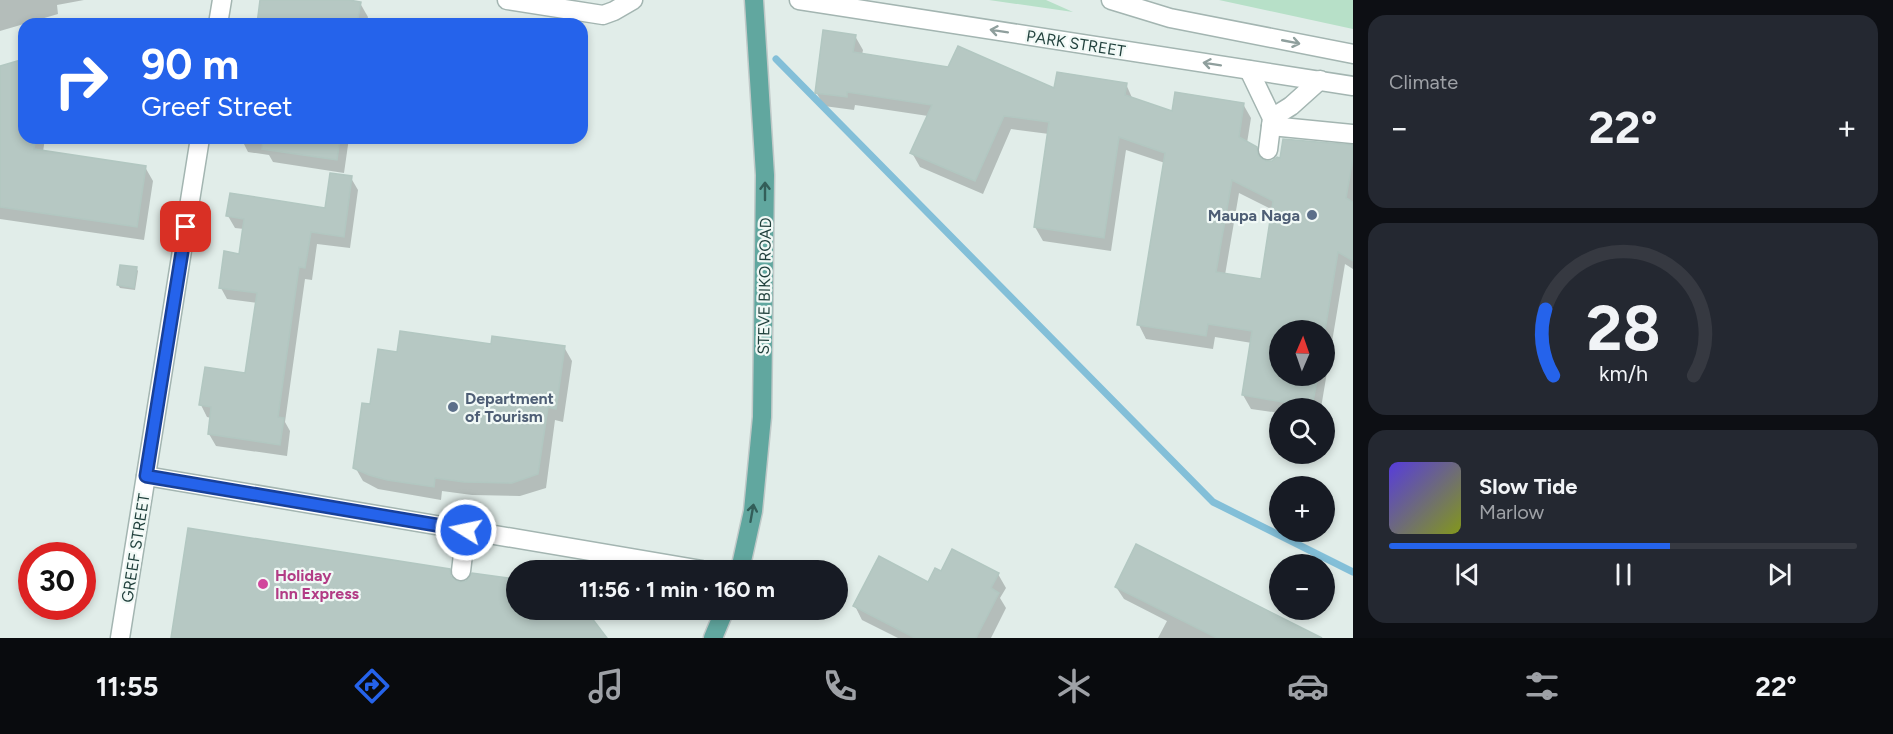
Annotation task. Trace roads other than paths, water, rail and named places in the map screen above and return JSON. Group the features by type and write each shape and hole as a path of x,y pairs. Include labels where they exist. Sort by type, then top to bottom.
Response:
{"main road":[{"name":"STEVE BIKO ROAD","path":"742,560 753,511 762,417 765,175 754,0"},
{"path":"713,638 720,620"}],"street":[{"path":"219,18 222,0"},
{"path":"507,0 603,15 633,0"},
{"name":"PARK STREET","path":"799,0 1353,86"},
{"path":"1111,0 1170,18 1353,54"},
{"path":"1249,70 1271,122 1268,150"},
{"path":"1271,122 1320,81"},
{"path":"1271,122 1353,134"},
{"name":"GREEF STREET","path":"120,638 199,144"},
{"path":"146,476 643,560"},
{"path":"461,571 466,530"}],"waterway":[{"path":"776,59 1213,502 1353,572"}],"place":[{"name":"Maupa Naga","path":"1312,215"},
{"name":"Department of Tourism","path":"453,407"},
{"name":"Holiday Inn Express","path":"263,584"}]}
